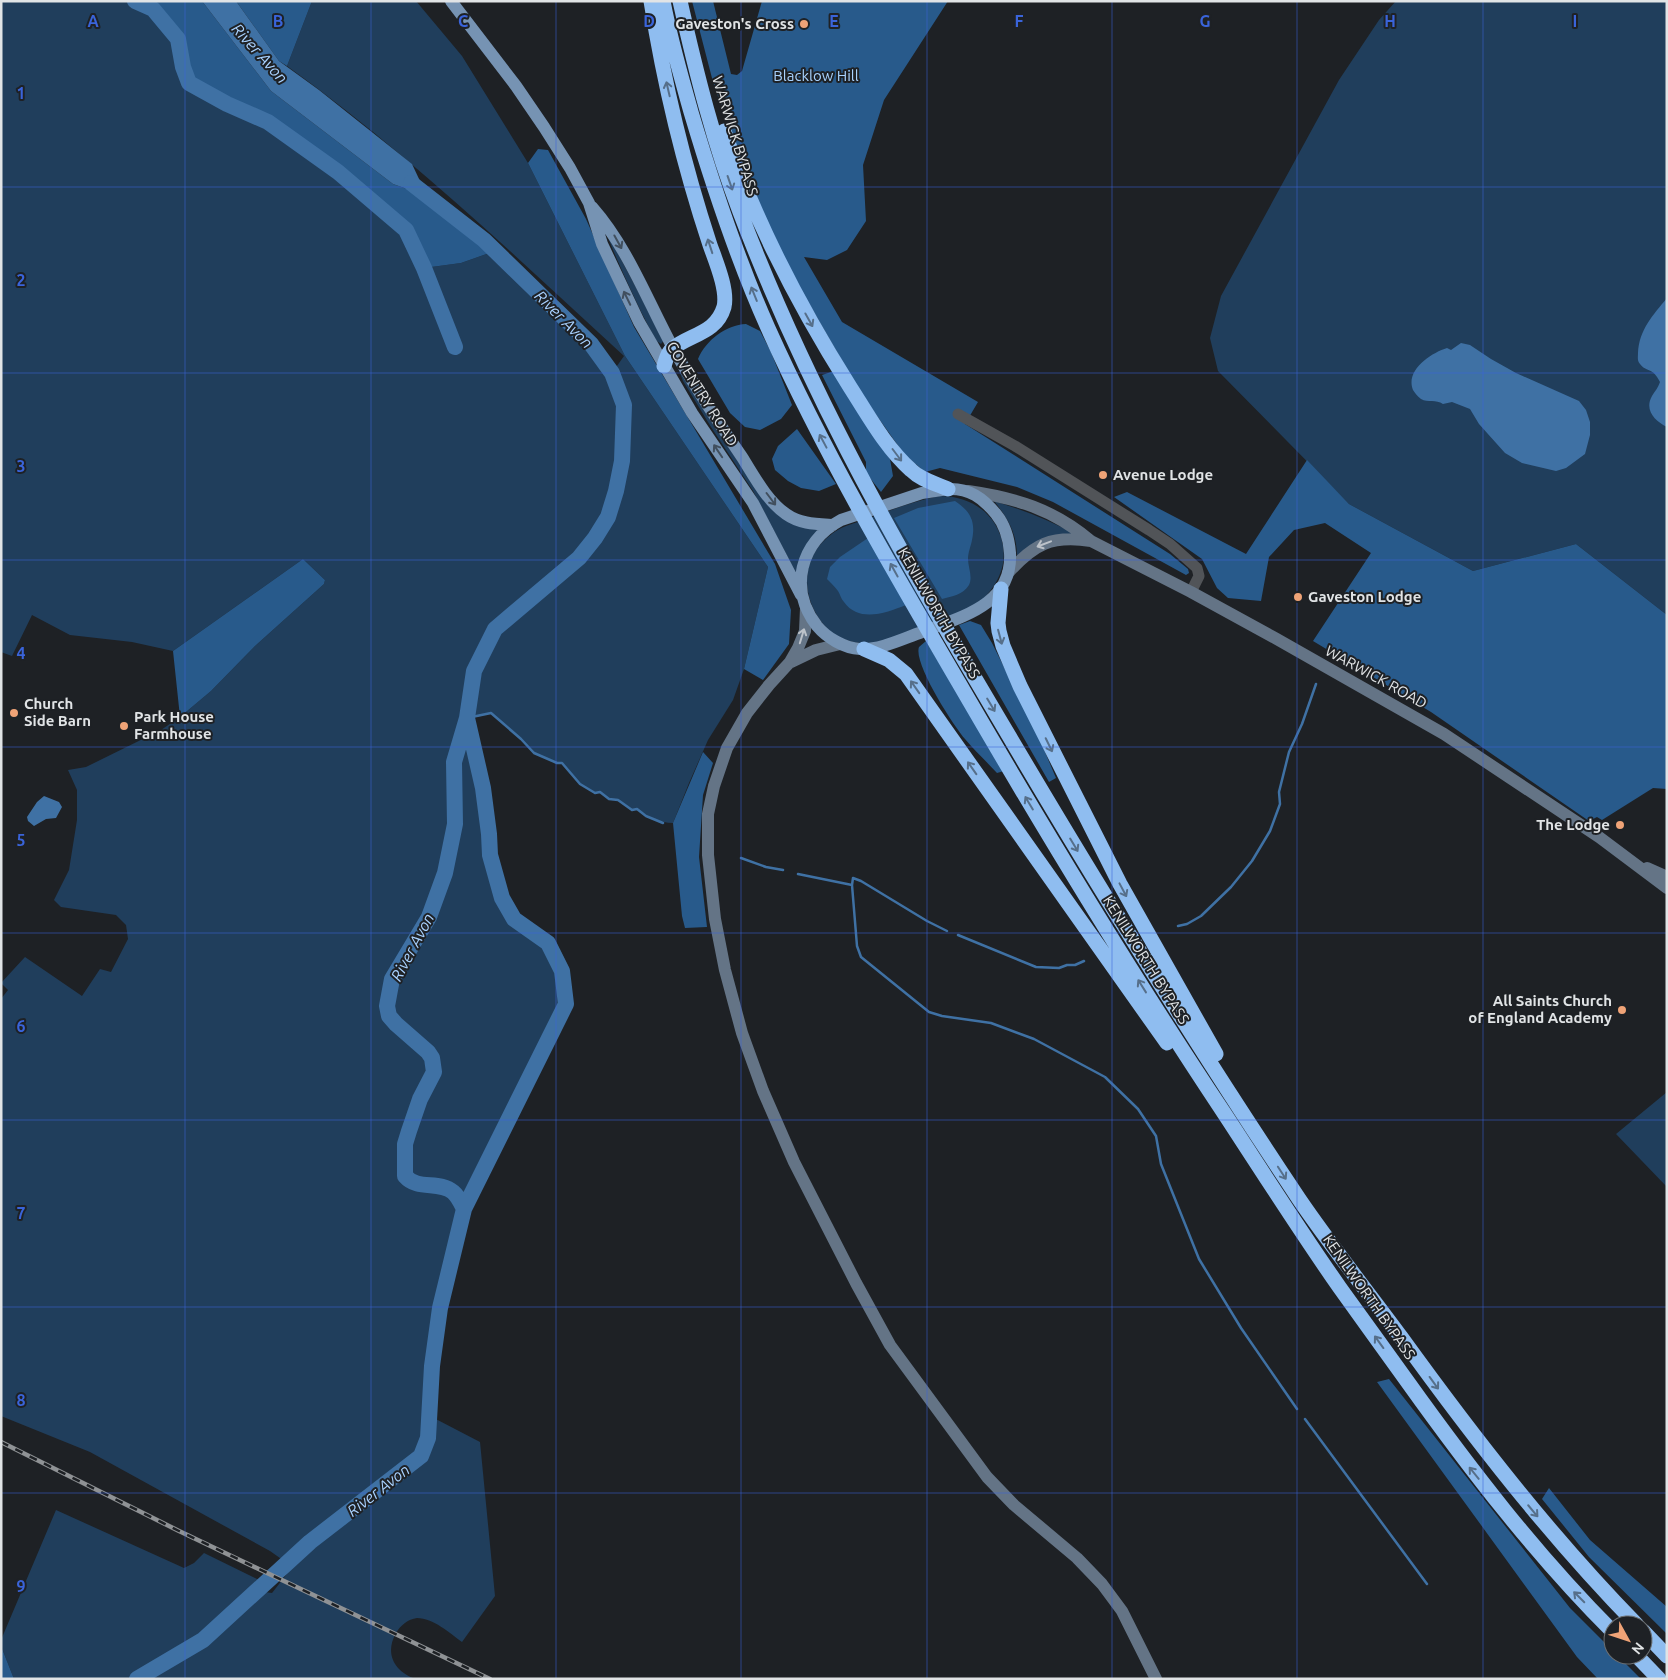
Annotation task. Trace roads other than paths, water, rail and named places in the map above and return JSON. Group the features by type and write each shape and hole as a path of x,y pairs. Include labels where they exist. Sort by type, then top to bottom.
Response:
{"highway":[{"path":"651,1 665,74 690,181 725,298 723,311 716,322 711,327 673,348 664,366"},
{"name":"KENILWORTH BYPASS","path":"663,1 701,144 737,251 767,325 800,397 846,484 1009,770 1107,932 1187,1057 1338,1285 1467,1464 1572,1591 1603,1622"},
{"path":"681,8 728,144 756,214 801,306 858,400 902,461 917,476 948,489"},
{"name":"WARWICK BYPASS","path":"681,8 726,172 766,279"},
{"name":"KENILWORTH BYPASS","path":"766,279 806,368 860,476 890,530 957,648 1101,889 1188,1028 1302,1202 1440,1391 1518,1492 1563,1546 1628,1615"},
{"path":"1001,589 998,623 1000,639 1020,686 1120,884 1153,946 1231,1081 1263,1143"},
{"path":"864,649 889,660 906,674 1338,1285"},
{"path":"1653,1642 1667,1656"},
{"path":"1646,1665 1660,1679"}],"main road":[{"name":"COVENTRY ROAD","path":"451,1 544,127 589,203 613,233 673,348 722,430 775,505 785,514 802,522 833,525"},
{"name":"COVENTRY ROAD","path":"589,203 602,244 614,271 639,322 664,366 692,413 753,503 806,608 818,627 840,644"},
{"path":"790,662 816,650 840,644 864,649 893,642 974,612 1001,589 1008,573 1010,549 1003,526 990,506 978,496 968,491 948,489 922,493 847,518 833,525 817,539 807,556 801,578 801,595"},
{"name":"WARWICK ROAD","path":"968,491 1011,498 1030,504 1057,517 1091,541 1191,592 1275,638 1444,734 1543,798 1667,888"},
{"name":"WARWICK ROAD","path":"1008,573 1029,552 1045,543 1068,538 1091,541"},
{"path":"806,608 805,631 798,648 790,662 758,698 737,729 727,748 714,786 708,814 708,855 715,920 725,970 753,1064 794,1162 890,1345 992,1482 1026,1516 1078,1558 1102,1584 1125,1618 1156,1679"},
{"name":"WARWICK ROAD","path":"1633,862 1667,877"}],"street":[{"path":"958,414 1015,446 1163,538 1198,568 1199,576 1191,592"}],"water":[{"path":"202,1 236,1 279,61 319,90 412,164 427,196 393,184 271,91"},
{"path":"1667,298 1667,427 1658,422 1649,406 1660,382 1652,372 1638,362 1638,357 1639,345 1644,330"},
{"path":"1461,343 1470,345 1516,373 1579,401 1586,410 1590,422 1590,435 1585,454 1566,468 1556,471 1522,463 1505,453 1479,424 1470,409 1452,402 1443,404 1420,398 1413,390 1412,383 1416,369 1427,358 1447,348 1451,350"},
{"path":"44,796 59,802 62,807 56,818 46,819 34,826 28,821 27,817 37,802"}],"waterway":[{"path":"135,1 153,9 178,39 183,67 189,83 227,104 268,122 338,172 406,230 424,268 455,347"},
{"name":"River Avon","path":"411,183 484,240 591,344 612,373 624,405 622,461 608,517 595,538 579,558 495,629 474,671 467,718 454,762 455,824 445,873 429,917 392,979 387,1006 389,1016 428,1052 432,1058 434,1072 420,1099 405,1144 405,1176 410,1181 416,1183 447,1188 453,1192 464,1209"},
{"path":"1178,926 1187,924 1201,916 1231,887 1252,861 1270,831 1280,804 1279,792 1289,752 1302,724 1316,684"},
{"path":"467,718 491,713 534,753 557,763 562,763 580,784 595,793 600,792 609,799 618,800 632,810 637,809 646,816 663,823"},
{"name":"River Avon","path":"137,1679 203,1640 310,1542 421,1456 428,1438 432,1366 440,1308 464,1209 566,1004 562,971 548,943 514,919 502,898 490,855 483,788 467,718"},
{"path":"741,858 766,867 783,870"},
{"path":"798,874 852,885 853,878 861,881 947,931"},
{"path":"852,885 857,946 861,957 929,1012 942,1016 991,1023 1034,1039 1105,1077 1138,1109 1156,1136 1161,1164 1199,1259 1241,1328 1297,1409"},
{"path":"958,935 1036,967 1059,968 1084,961"},
{"path":"1305,1419 1427,1584"}],"railway":[{"path":"1,1442 179,1531 490,1679"}],"place":[{"name":"Gaveston's Cross","path":"804,24"},
{"name":"Avenue Lodge","path":"1103,475"},
{"name":"Gaveston Lodge","path":"1298,597"},
{"name":"Church Side Barn","path":"14,713"},
{"name":"Park House Farmhouse","path":"124,726"},
{"name":"The Lodge","path":"1620,825"},
{"name":"All Saints Church of England Academy","path":"1622,1010"}],"park label":[{"name":"Blacklow Hill","path":"816,76"}]}
